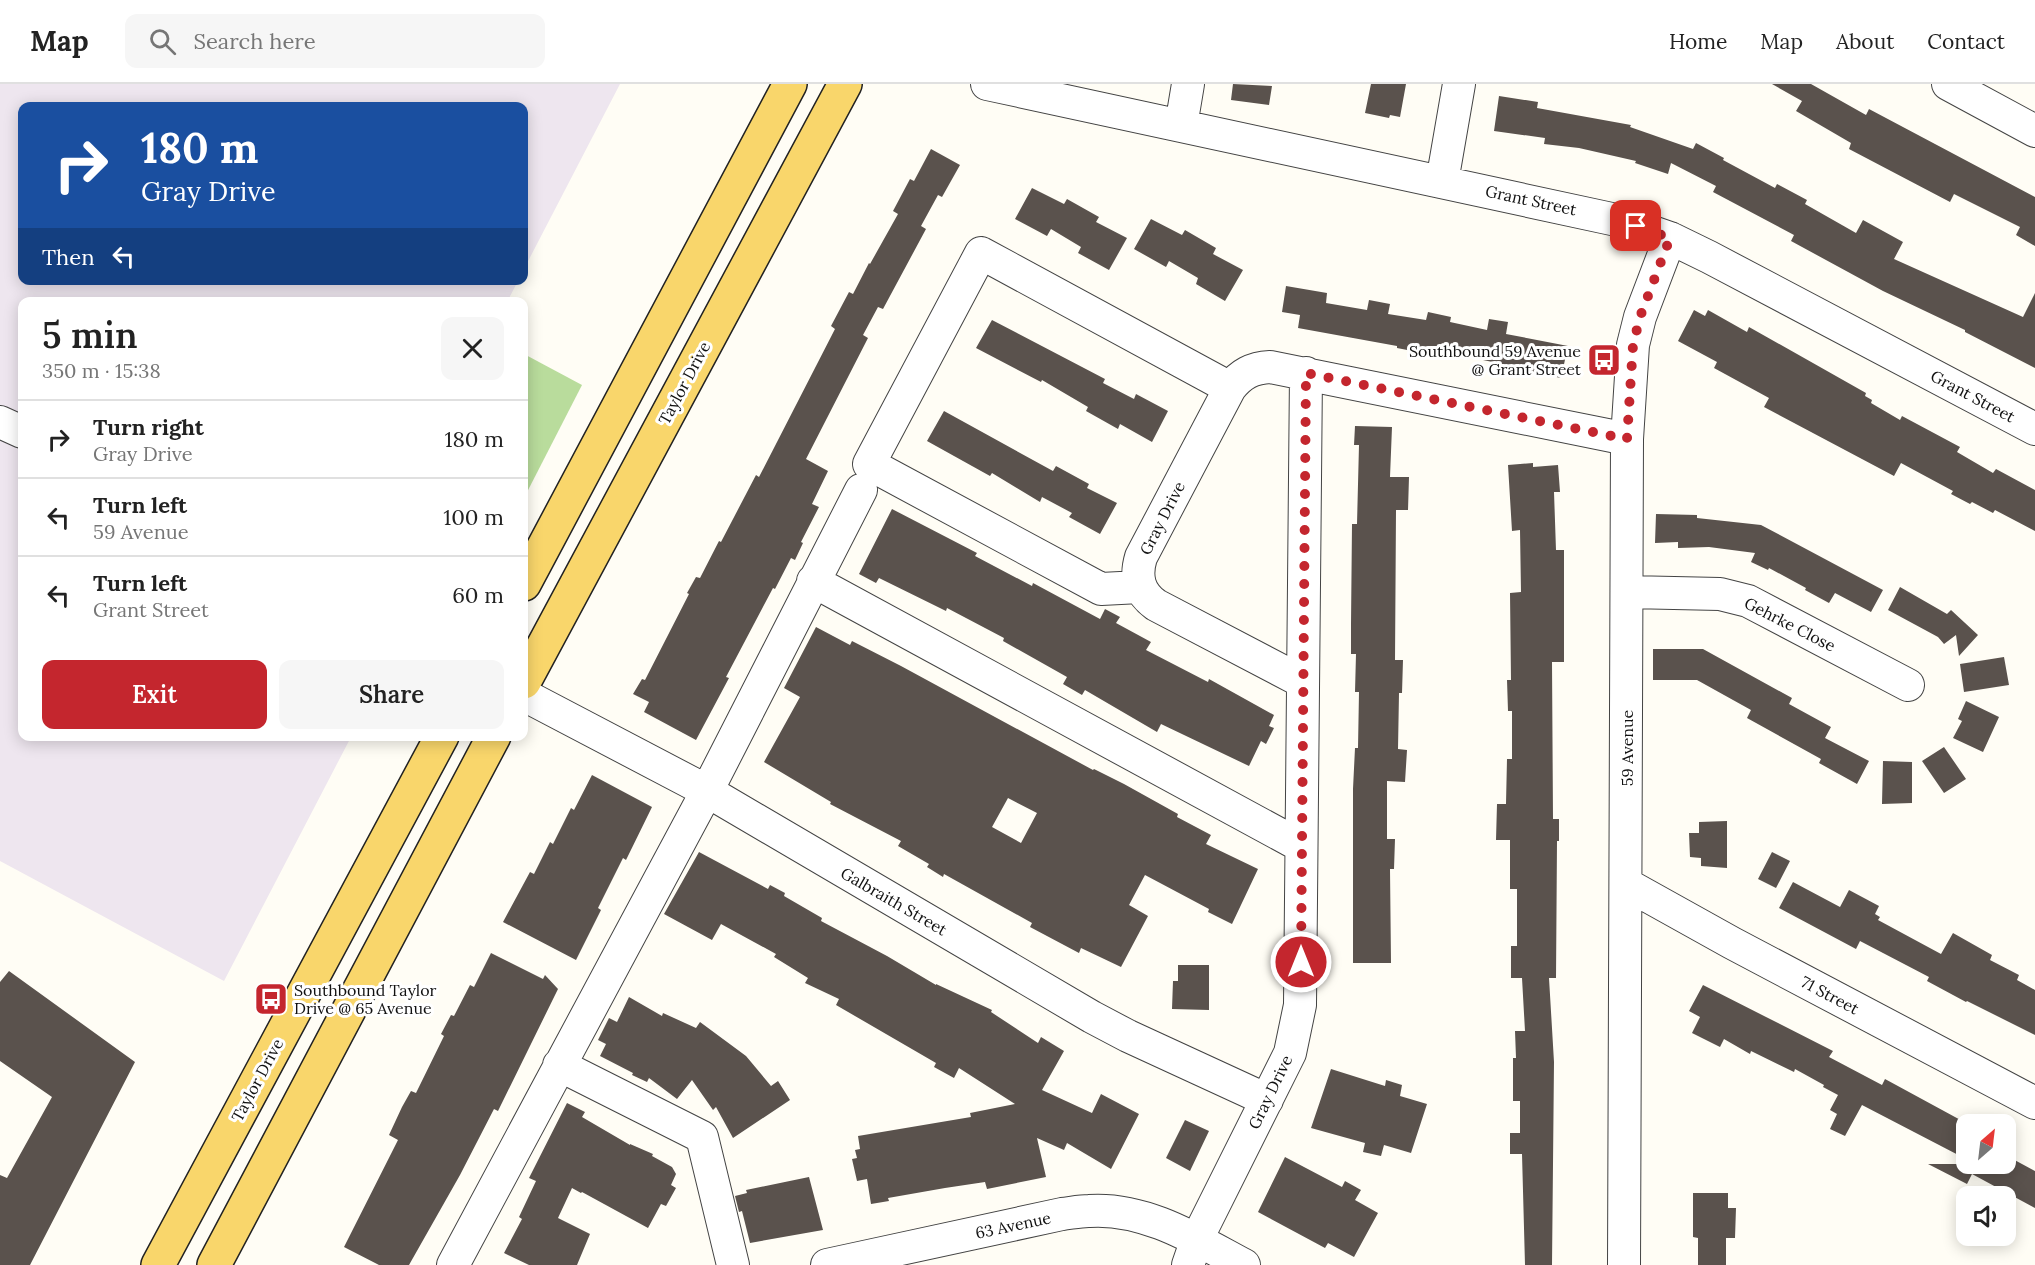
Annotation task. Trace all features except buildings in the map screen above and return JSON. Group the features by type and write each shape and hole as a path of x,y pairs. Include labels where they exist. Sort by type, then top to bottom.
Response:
{"main road":[{"path":"528,576 790,84"},
{"name":"Taylor Drive","path":"528,675 847,88"},
{"name":"Taylor Drive","path":"158,1265 439,741"},
{"path":"214,1265 491,741"}],"street":[{"name":"Grant Street","path":"987,84 1622,220 1670,238 2035,429"},
{"path":"1181,126 1188,84"},
{"path":"1442,182 1460,84"},
{"path":"1948,84 1986,93 2035,130"},
{"name":"59 Avenue","path":"1623,1265 1627,439 1633,345 1640,317 1670,238"},
{"path":"1230,388 981,254 869,464 1101,589 1140,587 1147,599 1156,605 1303,682"},
{"name":"Gray Drive","path":"1140,587 1138,568 1141,557 1230,388 1239,377 1262,367 1306,373 1627,439"},
{"name":"Gray Drive","path":"1192,1252 1290,1053 1300,1005 1306,373"},
{"path":"0,422 18,430"},
{"path":"453,1265 707,791 861,490"},
{"path":"813,581 1301,846"},
{"name":"Gehrke Close","path":"1628,592 1720,594 1748,601 1908,685"},
{"name":"Galbraith Street","path":"528,697 707,791 1092,1017 1267,1100"},
{"name":"71 Street","path":"1626,884 1743,949 2035,1103"},
{"path":"559,1065 702,1137 733,1265"},
{"name":"63 Avenue","path":"827,1265 1062,1214 1090,1211 1137,1216 1161,1224 1192,1252 1244,1265"}],"shaded area":[{"path":"0,84 620,84 528,261 528,102 18,102 18,285 516,285 510,297 18,297 18,741 349,741 224,981 0,861"}],"green space":[{"path":"528,356 582,385 528,490"}],"place":[{"name":"Southbound 59 Avenue @ Grant Street","path":"1604,360"},
{"name":"Southbound Taylor Drive @ 65 Avenue","path":"271,999"}],"route":[{"path":"1301,962 1306,373 1627,439 1633,345 1640,317 1670,238 1636,226"}]}
